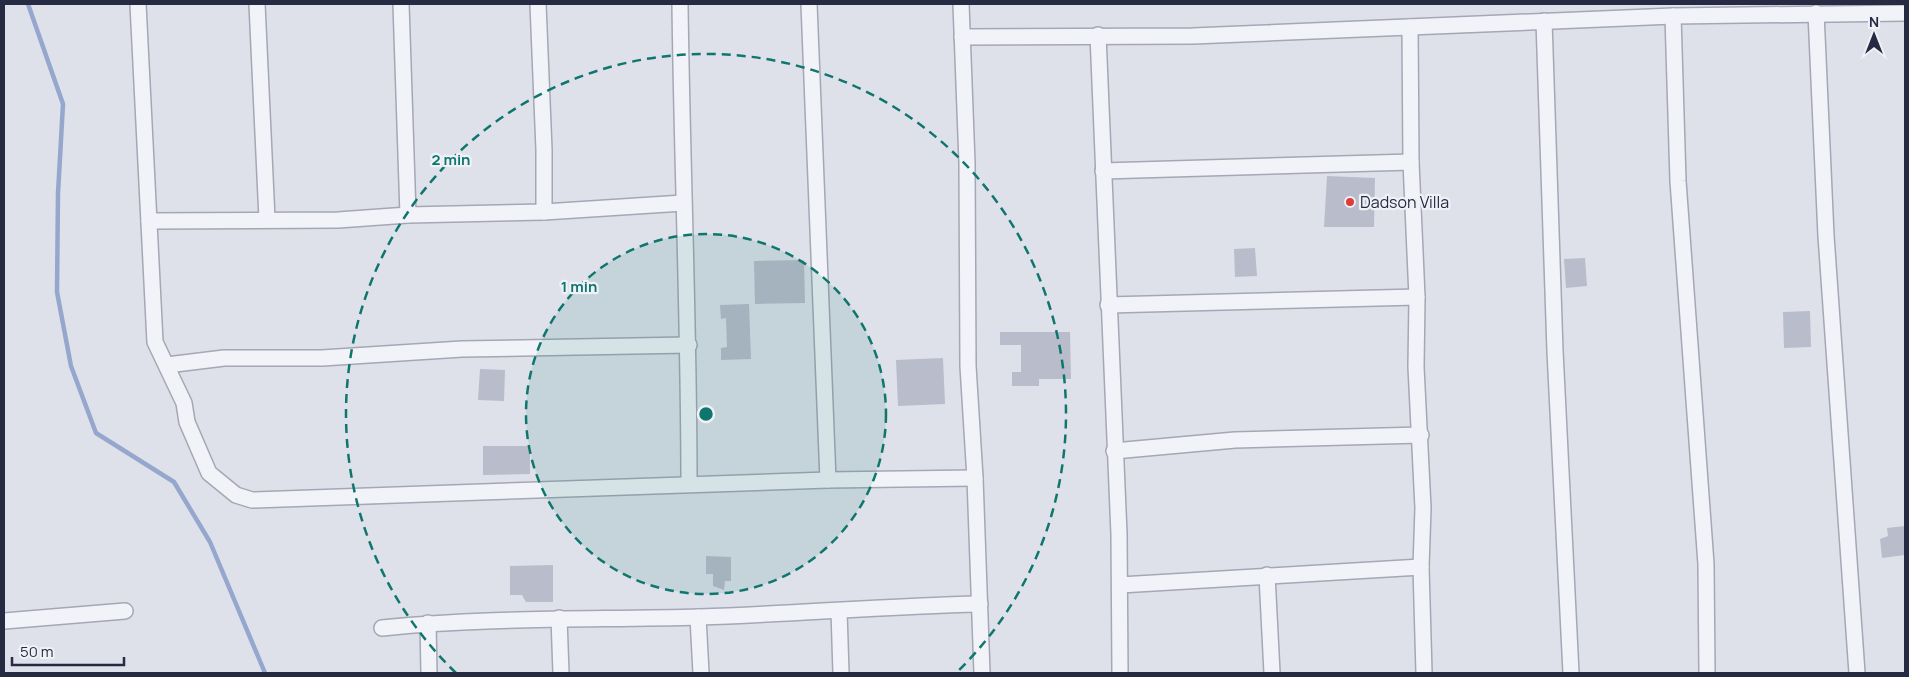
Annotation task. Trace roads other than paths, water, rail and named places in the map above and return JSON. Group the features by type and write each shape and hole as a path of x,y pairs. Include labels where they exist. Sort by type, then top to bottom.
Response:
{"street":[{"path":"138,4 155,342 184,403 187,422 209,473 236,495 252,500 616,489 690,484 975,478"},
{"path":"257,4 267,219"},
{"path":"401,4 408,216"},
{"path":"538,4 544,150 544,212"},
{"path":"680,4 683,202 689,345 690,484"},
{"path":"809,4 828,480"},
{"path":"961,4 967,164 968,366 975,478 982,673"},
{"path":"1816,13 1826,236 1857,673"},
{"path":"962,37 1193,36 1673,16 1905,13"},
{"path":"1673,16 1678,181 1706,564 1707,673"},
{"path":"1544,22 1555,351 1571,673"},
{"path":"1410,27 1411,162 1417,297 1416,367 1423,508 1420,567 1424,673"},
{"path":"1098,35 1120,585 1120,673"},
{"path":"1103,171 1411,162"},
{"path":"149,221 338,220 544,212 683,202"},
{"path":"1108,305 1417,297"},
{"path":"166,366 224,358 322,358 462,349 689,345"},
{"path":"1114,450 1235,440 1420,435"},
{"path":"1120,585 1420,567"},
{"path":"1268,575 1272,673"},
{"path":"382,628 428,623 559,618 698,617 839,611 915,605 980,604"},
{"path":"839,611 841,673"},
{"path":"4,621 125,612"},
{"path":"698,617 701,673"},
{"path":"559,618 561,673"},
{"path":"428,623 429,673"}],"waterway":[{"path":"28,4 63,104 58,193 57,292 71,366 96,433 174,482 210,542 265,673"}],"place":[{"name":"Dadson Villa","path":"1350,202"}]}
